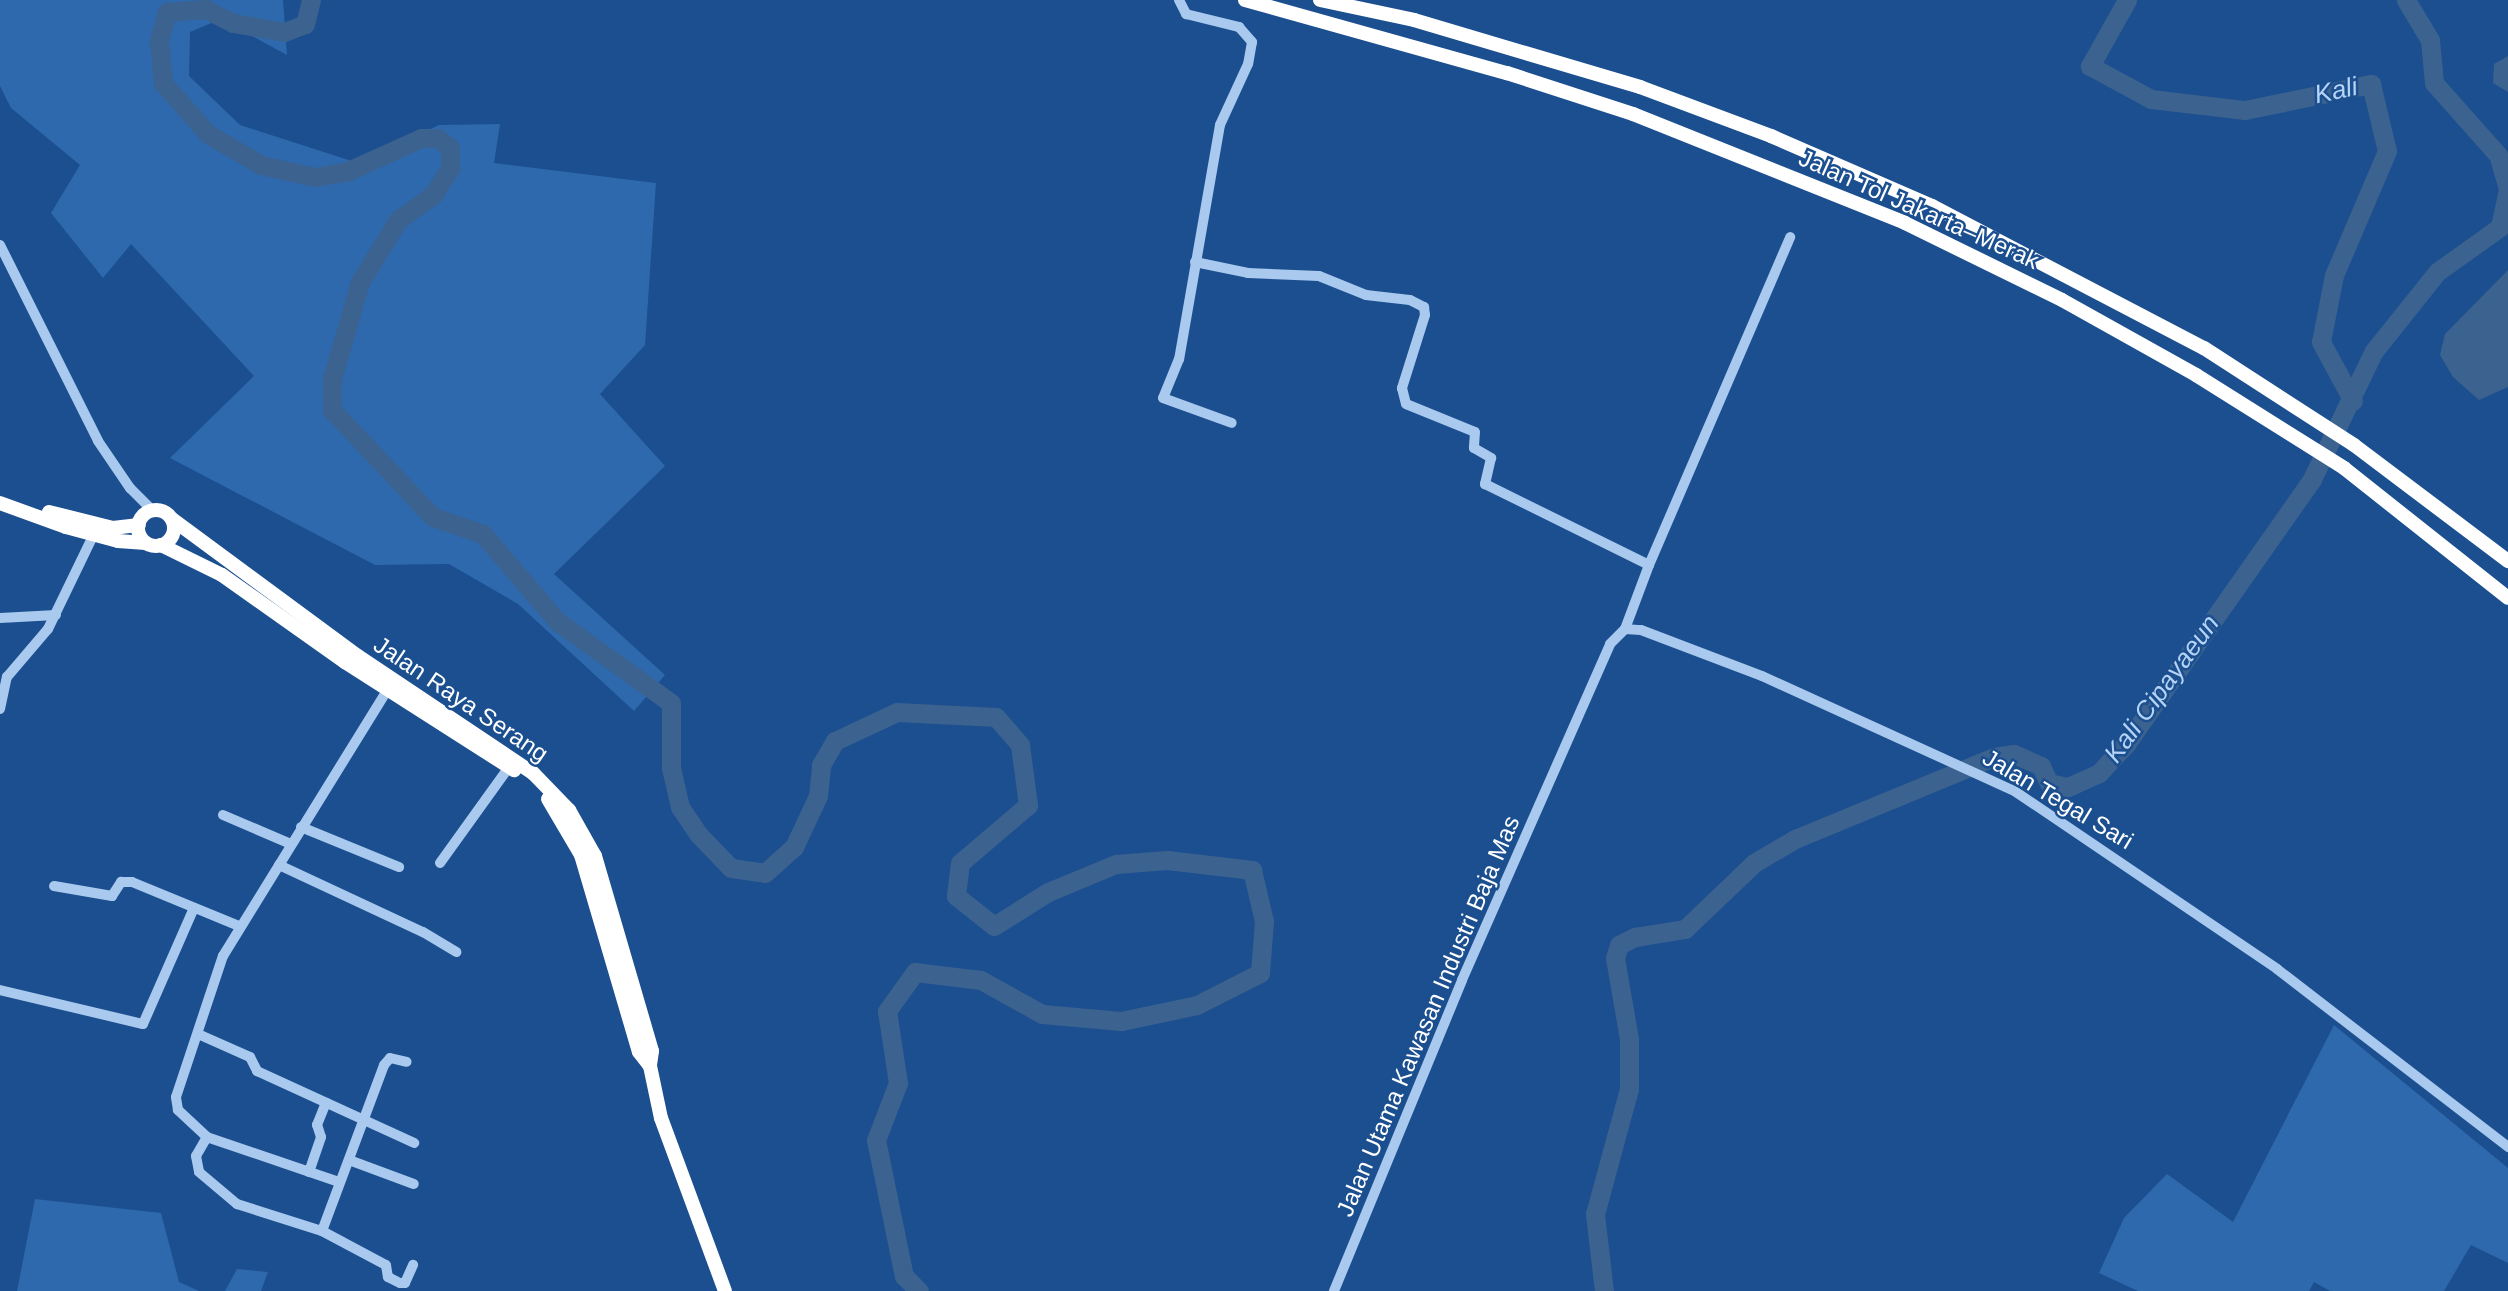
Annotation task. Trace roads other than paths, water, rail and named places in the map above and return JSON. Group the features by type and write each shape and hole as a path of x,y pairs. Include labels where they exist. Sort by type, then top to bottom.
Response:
{"highway":[{"name":"Jalan Tol Jakarta–Merak","path":"1245,0 1507,73 1633,114 1905,223 2062,300 2196,375 2344,468 2508,598"},
{"name":"Jalan Tol Jakarta–Merak","path":"1320,0 1517,48 1640,86 1771,136 1932,206 2072,276 2204,348 2354,444 2508,561"},
{"path":"0,502 97,525 139,525 153,511 164,512 172,520 173,535 161,545 94,534 0,502"},
{"name":"Jalan Raya Serang","path":"172,520 387,690 509,767 549,800 573,836 639,1052 650,1066"},
{"path":"139,525 146,543"},
{"name":"Jalan Raya Serang","path":"161,545 281,606 533,773 569,810 595,856 652,1051 650,1066 661,1118 725,1291"}],"street":[{"path":"1179,0 1186,14 1239,27 1252,42 1248,64 1220,125 1179,359 1163,398 1232,423"},
{"path":"1625,629 1649,565 1790,237"},
{"path":"0,245 98,441 130,488 153,511"},
{"path":"1195,262 1248,272 1319,276 1366,295 1410,300 1424,306 1425,315 1402,388 1406,404 1475,432 1474,448 1491,458 1483,481 1492,488 1649,565"},
{"path":"0,709 7,677 56,615 94,534"},
{"path":"0,618 56,615"},
{"name":"Jalan Utama Kawasan Industri Baja Mas","path":"1334,1291 1462,980 1562,759 1610,644 1625,629"},
{"name":"Jalan Tegal Sari","path":"1625,629 1640,630 1762,676 2016,792 2277,969 2508,1147"},
{"path":"339,1182 207,1137 182,1116 176,1104 216,972 239,926 387,690"},
{"path":"440,863 509,767"},
{"path":"223,815 291,844"},
{"path":"301,827 399,867"},
{"path":"279,866 423,932 456,952"},
{"path":"54,887 112,896 121,882 132,882 239,926"},
{"path":"0,990 143,1024 194,908"},
{"path":"198,1034 250,1057 254,1069 414,1143"},
{"path":"322,1231 387,1061 395,1058 407,1062"},
{"path":"309,1171 321,1137 317,1125 326,1103"},
{"path":"207,1137 196,1156 203,1177 243,1208 322,1231 386,1265 388,1277 400,1283 405,1283 413,1265"},
{"path":"349,1160 414,1184"}],"waterway":[{"path":"311,0 305,24 284,32 233,23 206,9 167,12 159,40 163,83 208,134 261,165 315,177 348,171 421,138 438,138 450,148 450,168 434,194 398,220 360,282 332,379 332,410 433,517 483,534 557,621 671,703 671,768 680,807 698,834 731,868 765,873 794,847 818,796 821,765 835,741 897,712 996,717 1020,745 1028,805 960,863 956,896 994,926 1048,892 1116,864 1167,860 1252,870 1264,921 1260,973 1197,1005 1121,1021 1042,1014 981,980 915,972 887,1011 898,1083 876,1140 904,1276 919,1291"},
{"name":"Kali","path":"2127,0 2090,66 2151,99 2245,110 2371,84 2387,151 2334,275 2321,342 2353,401"},
{"name":"Kali Cipayaeun","path":"1604,1291 1595,1214 1629,1089 1629,1039 1615,958 1619,945 1635,937 1685,929 1754,863 1795,839 1994,757 2014,754 2041,766 2049,783 2068,787 2099,773 2126,744 2312,479 2374,351 2437,272 2500,227 2508,189 2498,155 2434,83 2430,40 2406,0"}]}
